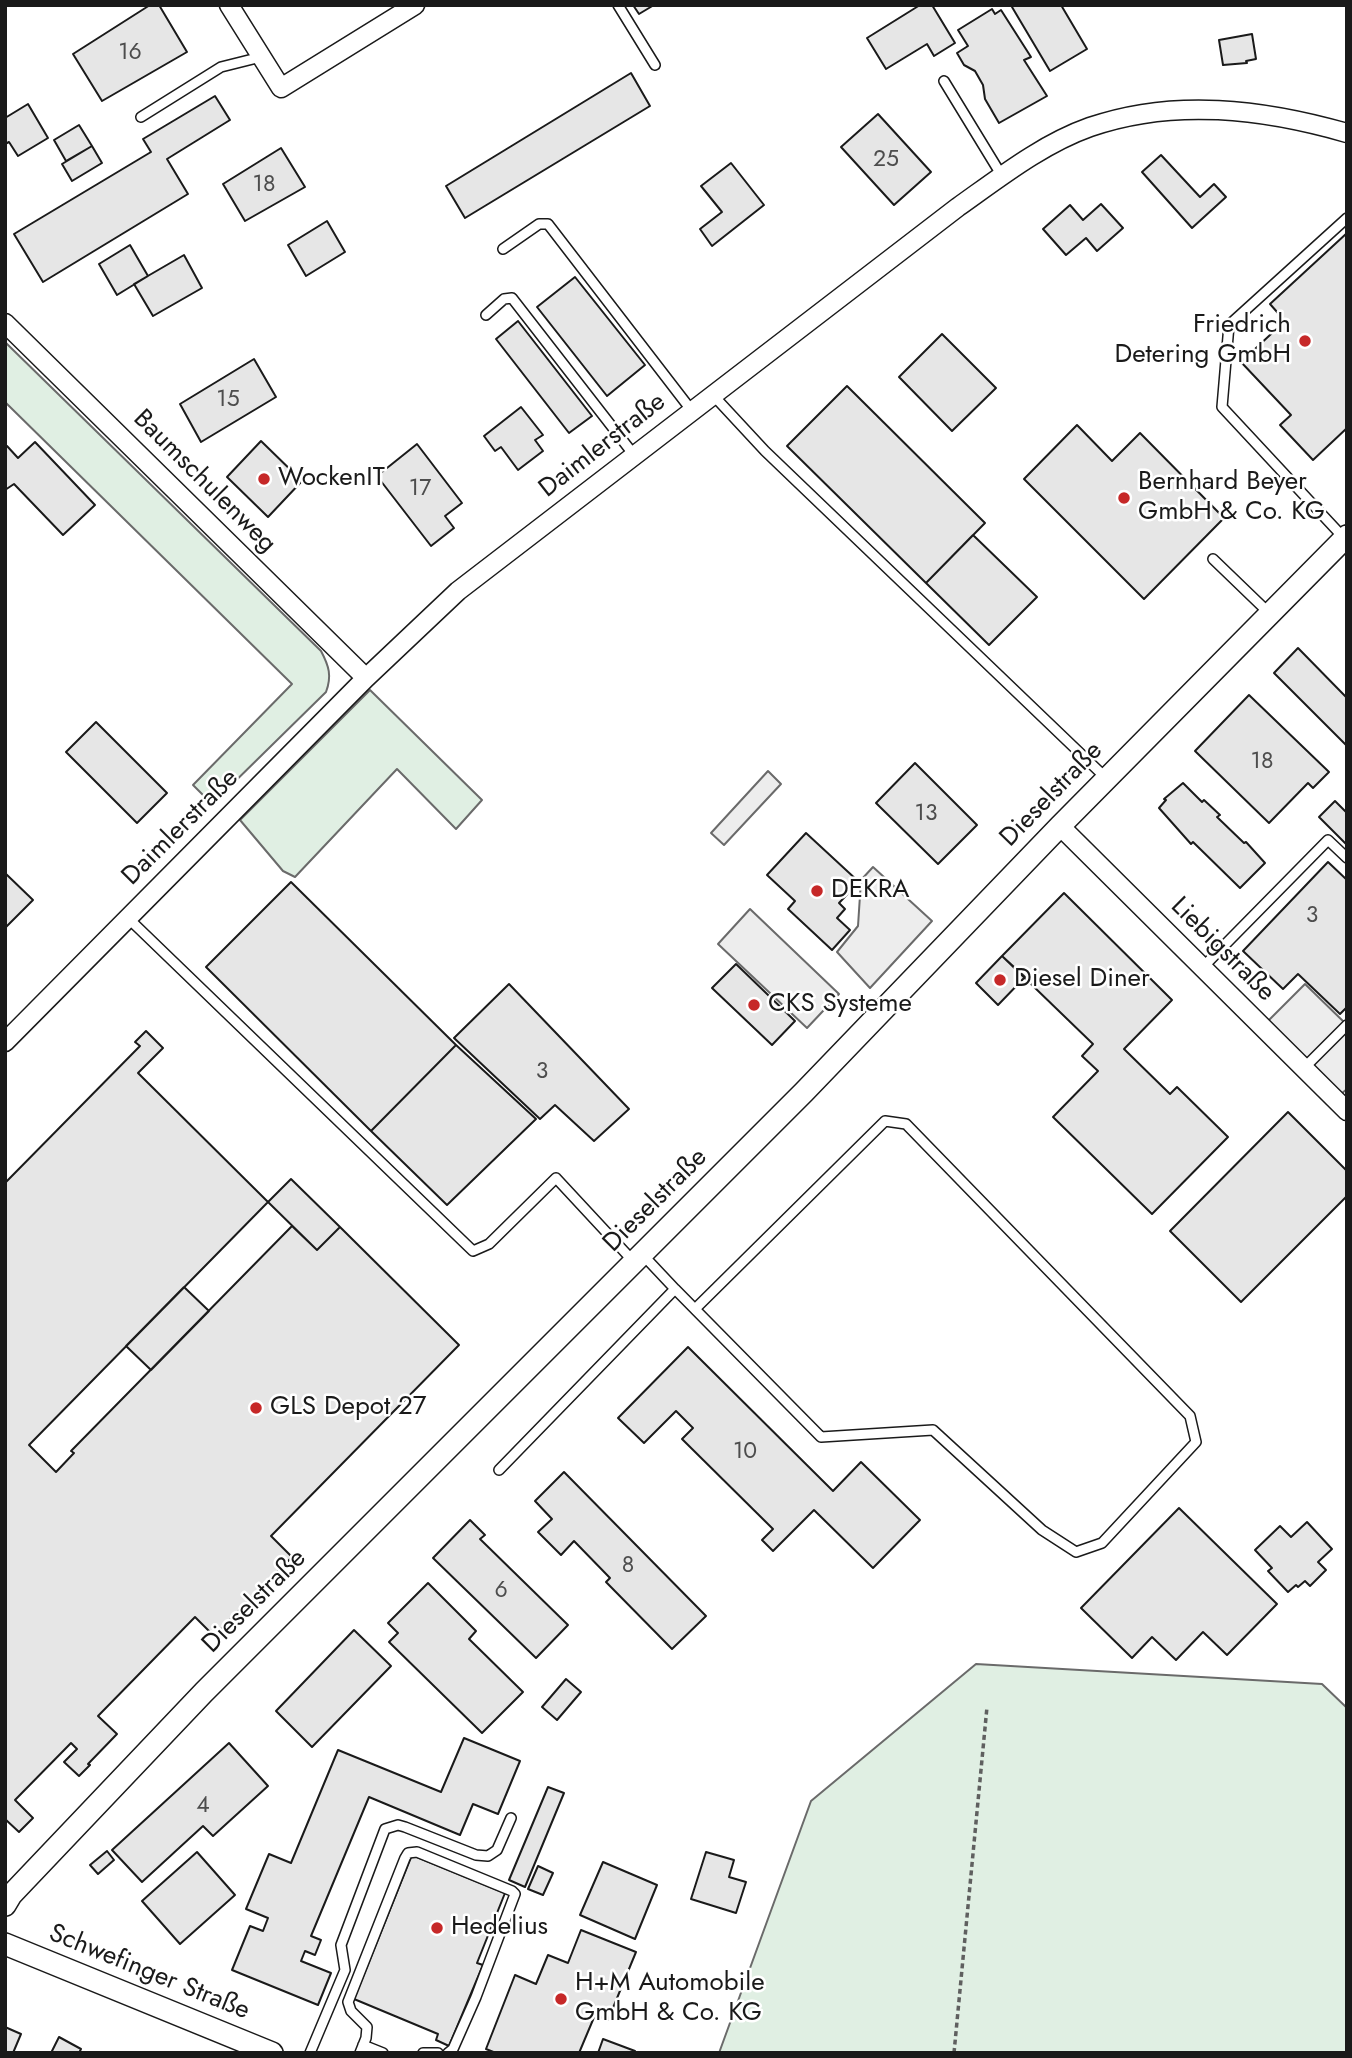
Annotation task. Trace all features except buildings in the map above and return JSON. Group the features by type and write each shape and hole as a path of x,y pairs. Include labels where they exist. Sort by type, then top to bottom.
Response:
{"street":[{"path":"229,5 281,88 415,5"},
{"name":"Daimlerstraße","path":"5,1042 366,678 458,591 1002,176 1041,151 1089,128 1138,114 1193,109 1246,111 1300,119 1347,133"},
{"name":"Baumschulenweg","path":"5,323 366,678"},
{"name":"Dieselstraße","path":"5,1905 11,1895 204,1692 812,1083 1060,826 1346,537"},
{"name":"Liebigstraße","path":"1060,826 1347,1111"},
{"name":"Schwefinger Straße","path":"5,1944 272,2053"}],"lane":[{"path":"618,5 654,65"},
{"path":"141,117 221,67 261,57"},
{"path":"944,81 1002,176"},
{"path":"1346,537 1222,407 1229,325 1347,218"},
{"path":"503,249 539,224 548,224 692,411"},
{"path":"486,315 504,299 512,298 634,455"},
{"path":"713,395 831,516 1107,779"},
{"path":"1213,559 1270,614"},
{"path":"1202,968 1328,840 1347,858"},
{"path":"128,918 473,1251 489,1244 556,1178 638,1258 675,1289 821,1437 933,1430 1042,1530 1076,1552 1102,1543 1196,1442 1190,1416 906,1124 885,1121 695,1309"},
{"path":"1304,1068 1347,1025"},
{"path":"499,1470 675,1289"},
{"path":"310,2053 345,1970 341,1945 385,1829 398,1825 476,1855 488,1856 497,1850 511,1818"},
{"path":"383,2053 361,2049 367,2027 351,2011 348,2002 405,1858 408,1853 417,1852 515,1894 476,1997 453,2049 448,2053"},
{"path":"422,2053 438,2053"}],"path":[{"path":"954,2053 987,1707"}],"green space":[{"path":"5,342 324,656 329,676 326,692 212,804 193,785 292,684 5,402"},
{"path":"370,690 482,800 456,829 397,769 295,877 283,871 240,820"},
{"path":"976,1664 1322,1684 1347,1708 1347,2053 719,2053 811,1801"}],"shaded area":[{"path":"768,771 781,784 724,845 711,833"},
{"path":"873,867 932,921 870,988 837,952 858,926 861,880"},
{"path":"750,909 839,994 807,1028 718,944"},
{"path":"1305,984 1347,1025 1347,1089 1341,1094 1267,1022"}],"place":[{"name":"Friedrich Detering GmbH","path":"1305,341"},
{"name":"WockenIT","path":"264,479"},
{"name":"Bernhard Beyer GmbH & Co. KG","path":"1124,498"},
{"name":"DEKRA","path":"817,891"},
{"name":"Diesel Diner","path":"1000,980"},
{"name":"CKS Systeme","path":"754,1005"},
{"name":"GLS Depot 27","path":"256,1408"},
{"name":"Hedelius","path":"437,1928"},
{"name":"H+M Automobile GmbH & Co. KG","path":"561,1999"}]}
